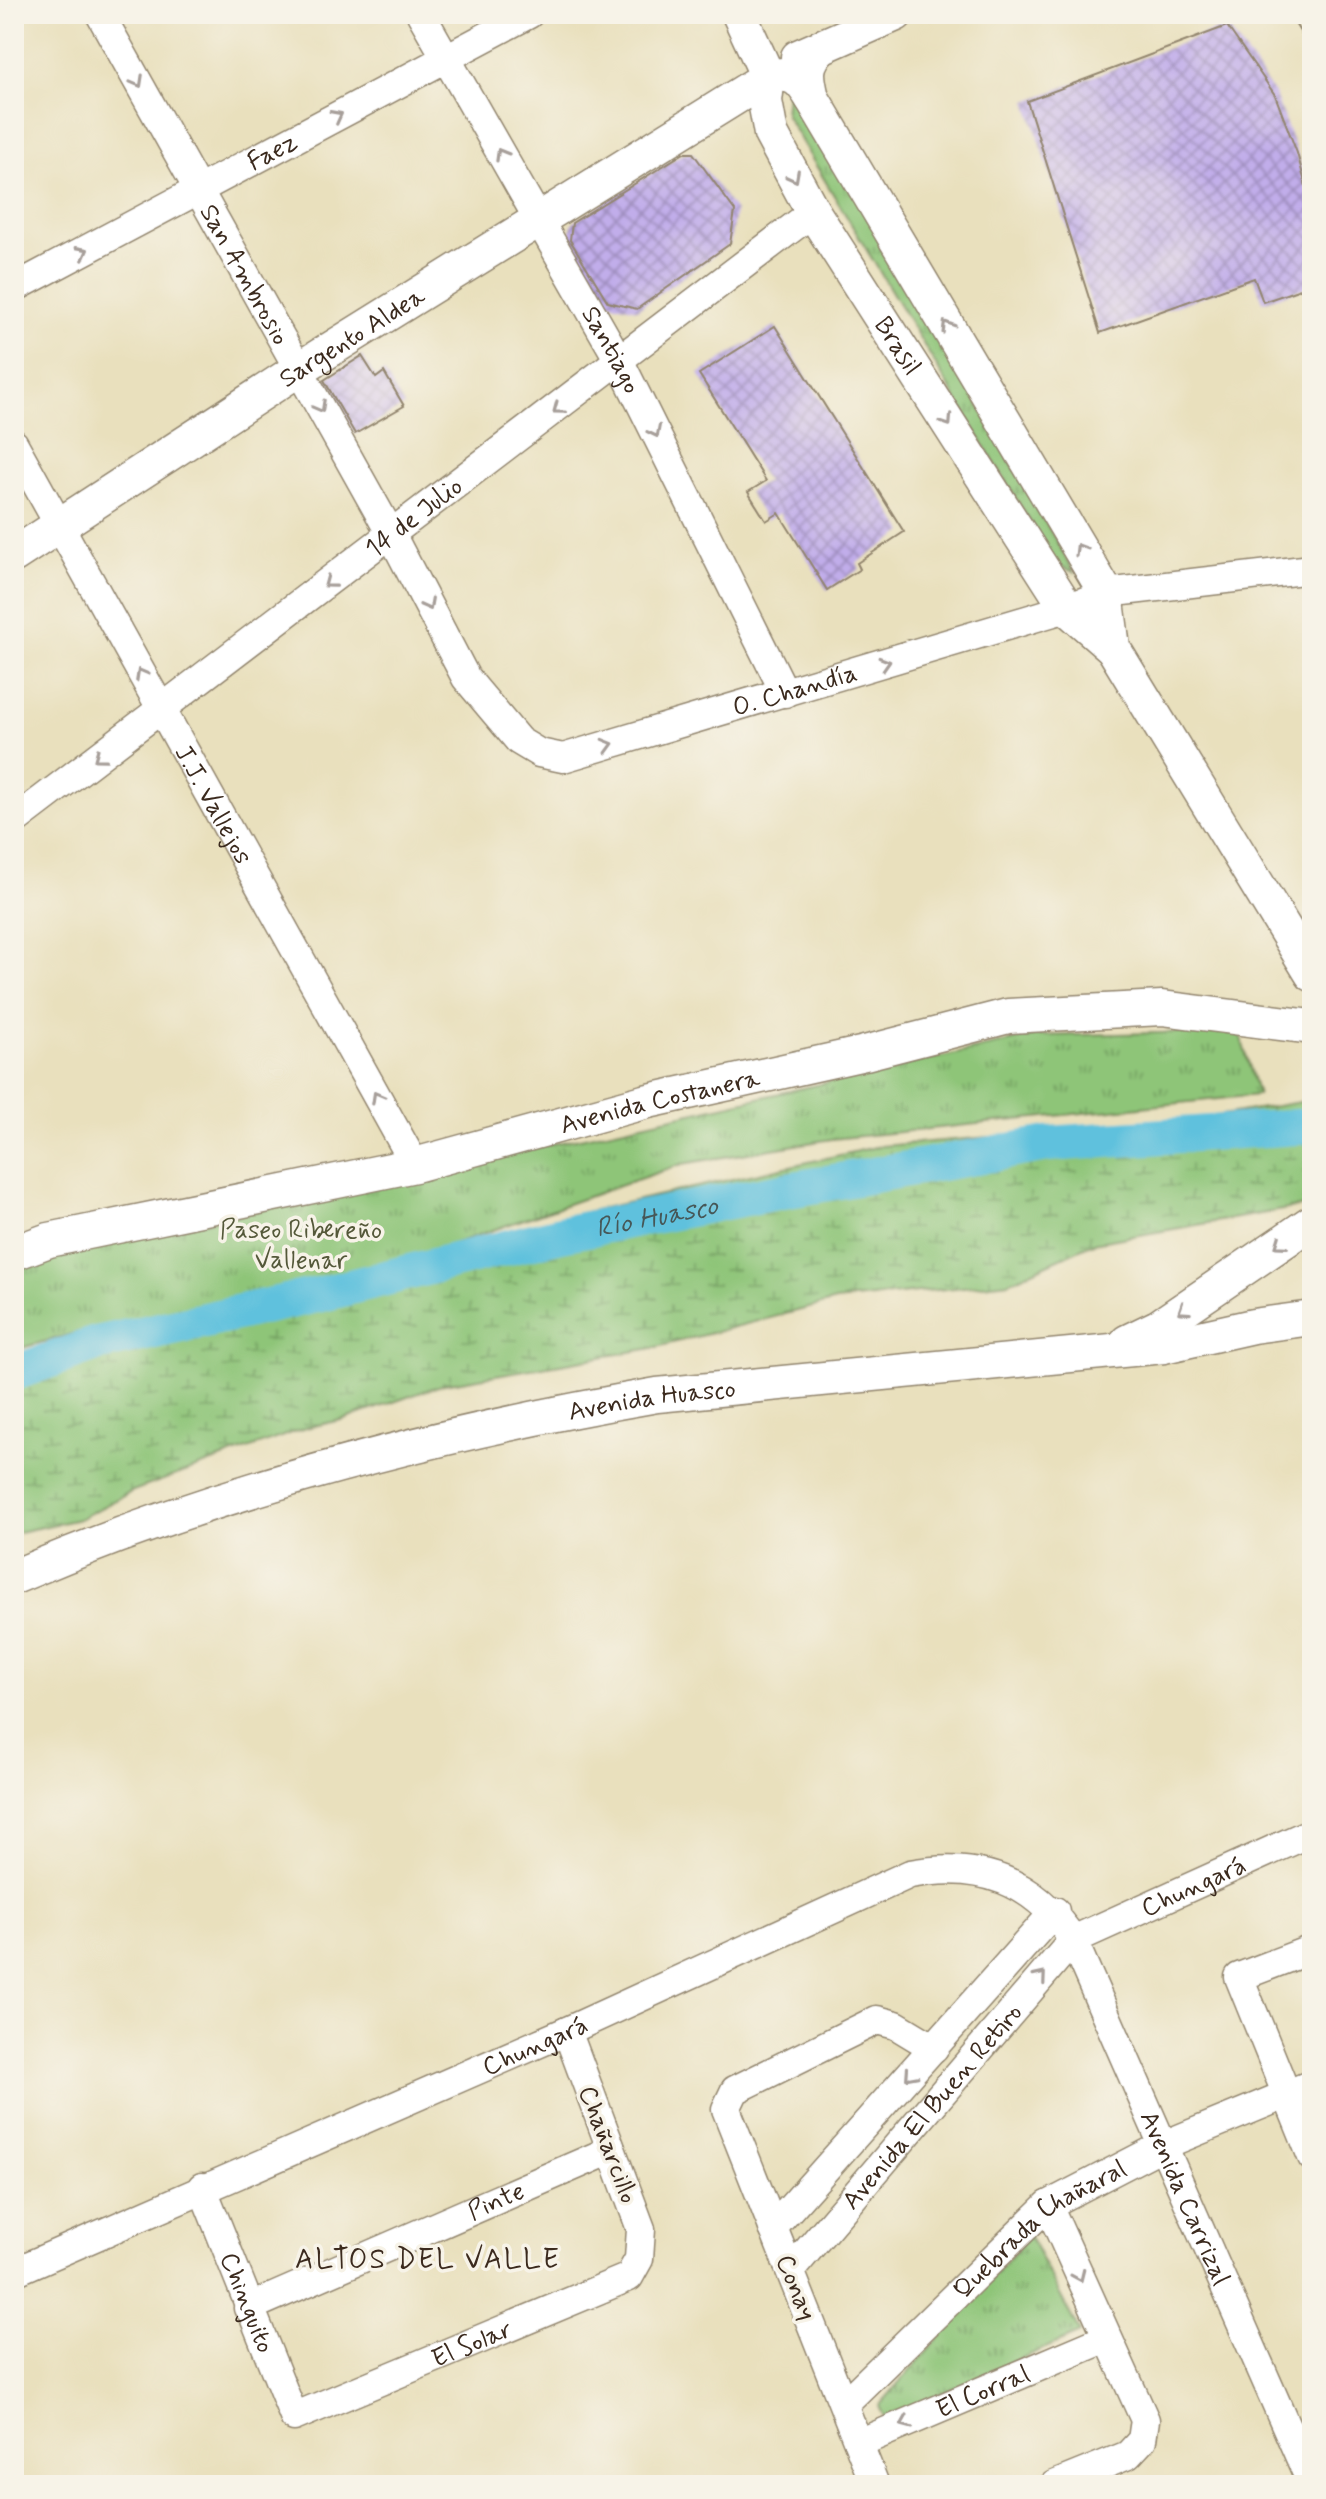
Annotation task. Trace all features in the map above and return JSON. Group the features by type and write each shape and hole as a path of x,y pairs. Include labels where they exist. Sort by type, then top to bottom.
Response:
{"main road":[{"name":"Brasil","path":"739,14 768,77 765,101 771,134 813,212 1067,608 1113,648 1312,974"},
{"path":"755,44 777,60 792,60 896,14"},
{"name":"Brasil","path":"820,48 809,59 806,73 812,98 1106,593 1113,648"},
{"path":"768,77 786,73 795,76 812,98"},
{"name":"Sargento Aldea","path":"14,555 299,369 540,222 768,77"},
{"path":"694,124 744,123 760,126 771,134"},
{"name":"Avenida Costanera","path":"14,1253 49,1240 415,1165 644,1102 865,1053 1008,1016 1162,1008 1312,1027"},
{"path":"1108,1350 1158,1327 1312,1222"},
{"path":"1248,1267 1238,1281 1235,1299 1241,1315 1253,1326"},
{"path":"1301,1320 1312,1294"},
{"name":"Avenida Huasco","path":"14,1577 107,1540 254,1490 344,1463 500,1425 657,1395 1180,1344 1253,1326 1301,1320"}],"street":[{"name":"San Ambrosio","path":"100,14 392,536"},
{"name":"Santiago","path":"421,14 620,362 785,693"},
{"name":"Faez","path":"14,288 529,14"},
{"name":"14 de Julio","path":"14,821 392,536 813,212"},
{"name":"J.J. Vallejos","path":"14,444 415,1165"},
{"name":"O. Chandía","path":"392,536 466,678 519,741 539,753 563,758 1067,608 1106,593 1312,569"},
{"name":"Chungará","path":"1073,1940 1312,1832"},
{"name":"Chungará","path":"14,2272 202,2187 567,2031 910,1874 951,1869 992,1875 1026,1890 1055,1911"},
{"name":"Avenida Carrizal","path":"1055,1911 1073,1940 1312,2485"},
{"name":"Avenida El Buen Retiro","path":"773,2228 1055,1911"},
{"name":"Avenida El Buen Retiro","path":"791,2270 1073,1940"},
{"path":"1312,1949 1239,1977 1299,2088 1312,2157"},
{"name":"Conay","path":"875,2485 726,2109 735,2090 877,2020 896,2025 934,2048"},
{"name":"Chañarcillo","path":"567,2031 641,2229 639,2259"},
{"name":"Quebrada Chañaral","path":"844,2404 1048,2205 1164,2145 1299,2088"},
{"name":"Pinte","path":"248,2308 611,2150"},
{"name":"Chinguito","path":"202,2187 294,2417"},
{"path":"1048,2205 1145,2420 1142,2440 1128,2455 1054,2485"},
{"name":"El Solar","path":"294,2417 629,2277 639,2259"},
{"name":"El Corral","path":"859,2443 1107,2338"}],"green space":[{"path":"787,93 804,100 1074,572 1056,565 785,114"},
{"name":"Paseo Ribereño Vallenar","path":"1239,1031 1258,1095 832,1139 682,1164 424,1254 303,1289 75,1333 14,1350 14,1269 53,1256 1035,1036"},
{"path":"1312,1100 1312,1205 1093,1243 1009,1282 836,1301 653,1348 444,1384 346,1419 305,1428 133,1491 79,1519 14,1533 14,1377 54,1360 354,1268 373,1288 530,1247 540,1222 880,1146 1186,1121"},
{"path":"1029,2236 1080,2333 884,2418 879,2406"}],"building":[{"path":"1289,14 1312,14 1312,51"},
{"path":"1227,26 1275,95 1297,153 1312,208 1312,285 1263,302 1254,278 1100,333 1027,101"},
{"path":"684,153 693,153 735,211 730,244 637,309 608,302 570,240 572,223"},
{"path":"775,326 904,532 857,563 860,569 827,590 779,513 766,521 748,492 766,481 699,374"},
{"path":"362,356 376,378 384,372 404,406 355,434 324,380"}],"waterway":[{"name":"Río Huasco","path":"14,1373 96,1344 322,1294 561,1234 766,1194 1048,1144 1312,1126"}],"district":[{"name":"ALTOS DEL VALLE","path":"428,2258"}]}
